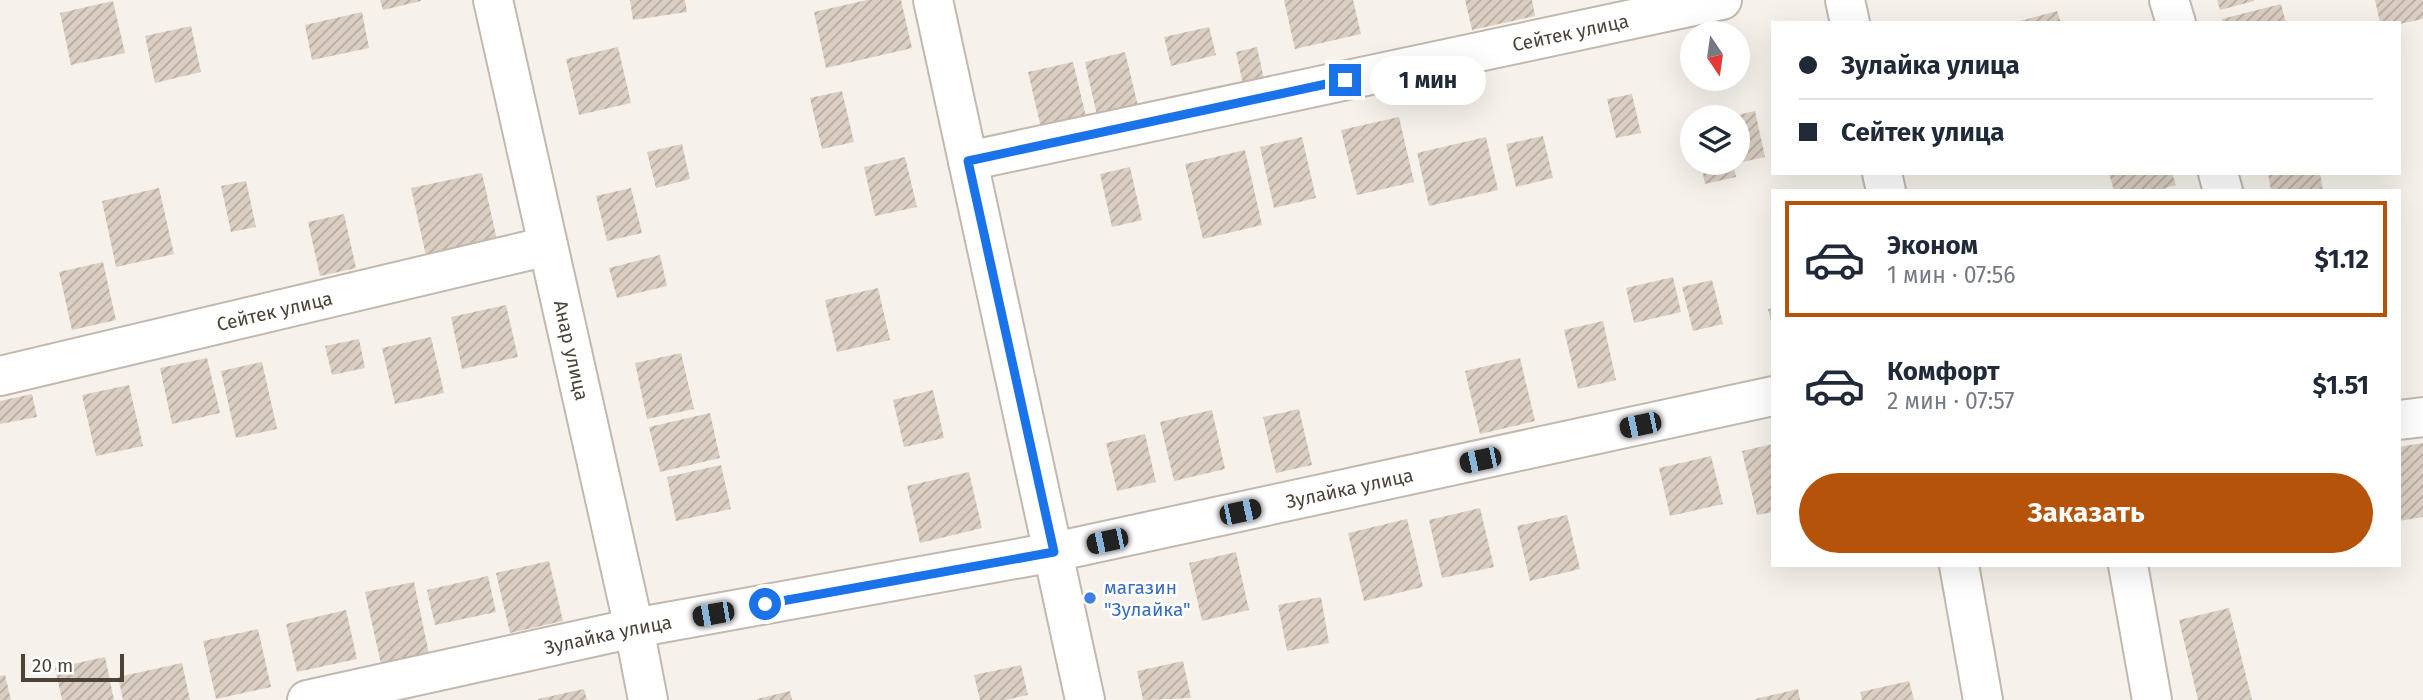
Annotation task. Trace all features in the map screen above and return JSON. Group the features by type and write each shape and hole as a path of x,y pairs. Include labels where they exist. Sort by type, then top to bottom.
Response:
{"street":[{"name":"Анар улица","path":"493,0 648,700"},
{"path":"933,0 1085,700"},
{"name":"Сейтек улица","path":"968,161 1722,0"},
{"path":"1845,0 1850,21"},
{"path":"2169,0 2175,21"},
{"name":"Сейтек улица","path":"0,376 548,246"},
{"name":"Зулайка улица","path":"307,700 634,628 1054,552 1771,396"},
{"path":"2401,420 2423,417"},
{"path":"1959,567 1983,700"},
{"path":"2128,567 2152,700"}],"building":[{"path":"380,0 421,0 421,1 383,10"},
{"path":"630,0 685,0 687,12 633,20"},
{"path":"867,0 901,0 912,48 826,68 814,12"},
{"path":"1284,0 1353,0 1361,34 1295,49"},
{"path":"1465,0 1532,0 1535,16 1472,30"},
{"path":"2217,0 2254,0 2254,1 2220,10"},
{"path":"2375,0 2423,0 2423,19 2401,24 2401,21 2380,21"},
{"path":"113,1 125,53 71,65 60,13"},
{"path":"2281,4 2285,21 2222,21"},
{"path":"2057,11 2060,21 2020,21"},
{"path":"362,12 369,48 312,60 305,25"},
{"path":"191,26 201,72 155,83 145,36"},
{"path":"1209,27 1216,55 1171,66 1164,37"},
{"path":"618,47 631,103 579,115 566,59"},
{"path":"1257,47 1265,84 1244,89 1236,52"},
{"path":"1125,52 1139,110 1098,120 1085,62"},
{"path":"1073,62 1087,121 1042,132 1028,72"},
{"path":"842,91 854,142 822,149 810,98"},
{"path":"1632,94 1641,133 1616,138 1607,99"},
{"path":"1755,111 1765,157 1750,160 1750,112"},
{"path":"1399,117 1414,182 1357,195 1341,130"},
{"path":"1543,136 1553,178 1516,187 1506,144"},
{"path":"1302,137 1316,198 1274,208 1260,147"},
{"path":"1486,137 1498,190 1429,206 1417,153"},
{"path":"682,144 690,179 656,188 647,152"},
{"path":"1245,150 1262,225 1203,239 1185,164"},
{"path":"905,157 917,207 875,216 864,167"},
{"path":"1130,167 1142,220 1112,227 1100,174"},
{"path":"482,173 497,240 426,256 411,188"},
{"path":"1703,175 1736,175 1736,177 1705,184"},
{"path":"2110,175 2173,175 2176,185 2162,189 2113,189"},
{"path":"2268,175 2320,175 2323,189 2271,189"},
{"path":"246,181 256,227 231,232 221,186"},
{"path":"159,188 174,254 116,267 102,201"},
{"path":"631,188 642,233 607,241 596,196"},
{"path":"344,214 356,268 320,276 308,222"},
{"path":"660,255 667,286 617,298 609,268"},
{"path":"103,262 116,320 72,330 59,272"},
{"path":"1673,277 1681,312 1634,323 1626,288"},
{"path":"1712,280 1723,324 1693,331 1682,287"},
{"path":"878,288 890,340 837,352 825,300"},
{"path":"506,305 518,357 462,369 451,317"},
{"path":"1603,321 1616,380 1578,389 1564,330"},
{"path":"431,337 444,393 395,404 382,348"},
{"path":"359,339 365,368 332,375 325,346"},
{"path":"681,353 694,409 647,419 635,363"},
{"path":"207,358 220,413 172,424 160,368"},
{"path":"1520,358 1535,421 1480,434 1465,371"},
{"path":"262,362 277,429 236,438 221,371"},
{"path":"129,385 143,446 96,456 82,395"},
{"path":"933,390 944,438 904,447 893,400"},
{"path":"32,394 37,417 0,424 0,401"},
{"path":"1299,409 1312,465 1276,473 1263,417"},
{"path":"1212,410 1225,469 1174,481 1160,422"},
{"path":"710,413 720,458 660,472 649,427"},
{"path":"1145,434 1156,482 1117,491 1106,443"},
{"path":"2423,443 2423,517 2401,521 2401,447"},
{"path":"1771,444 1771,512 1757,515 1742,451"},
{"path":"1711,456 1723,504 1670,516 1659,468"},
{"path":"721,465 731,509 676,521 667,477"},
{"path":"969,472 982,528 920,543 907,486"},
{"path":"1480,508 1494,567 1442,578 1429,520"},
{"path":"1567,515 1580,569 1530,581 1517,526"},
{"path":"1407,519 1423,587 1364,601 1348,533"},
{"path":"1236,552 1249,610 1202,621 1189,563"},
{"path":"549,561 563,621 510,633 496,573"},
{"path":"488,576 496,612 435,625 427,590"},
{"path":"414,582 429,654 381,664 365,592"},
{"path":"1321,597 1329,643 1287,651 1278,605"},
{"path":"2229,608 2252,700 2198,700 2179,620"},
{"path":"346,610 357,659 297,672 286,624"},
{"path":"258,629 271,687 216,699 203,641"},
{"path":"105,657 114,700 62,700 55,668"},
{"path":"1183,661 1191,698 1143,700 1137,671"},
{"path":"182,663 190,700 123,700 118,677"},
{"path":"1021,665 1028,695 1005,700 980,700 974,675"},
{"path":"5,675 11,700 0,700 0,676"},
{"path":"1909,681 1914,700 1862,700 1860,692"},
{"path":"584,689 587,700 538,700 538,699"},
{"path":"1798,689 1800,700 1755,699"},
{"path":"790,691 792,700 757,700 757,699"}],"place":[{"name":"магазин \"Зулайка\"","path":"1090,598"}],"route":[{"path":"765,604 1054,552 968,161 1345,80"}]}
